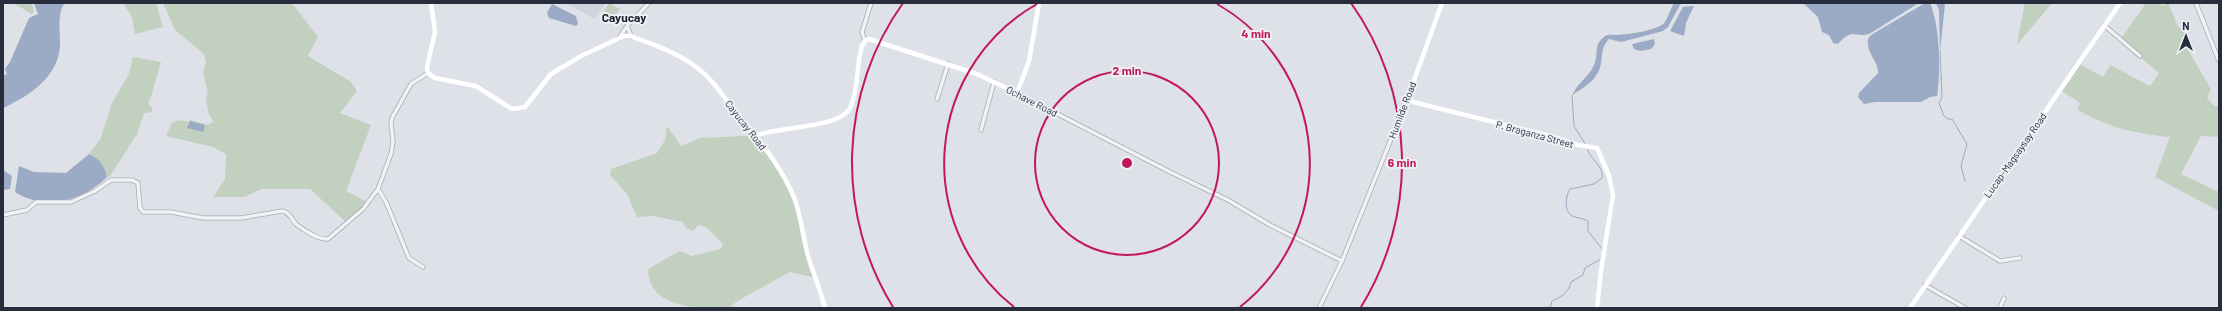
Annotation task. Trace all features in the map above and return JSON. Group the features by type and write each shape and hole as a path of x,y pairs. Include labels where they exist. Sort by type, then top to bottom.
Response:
{"street":[{"path":"431,3 435,32 427,67 428,73 435,78 476,86 512,109 521,109 533,99 551,74 581,56 619,38 631,36 627,26"},
{"path":"619,38 627,26 649,3"},
{"path":"755,136 773,130 832,121 844,116 852,104 860,50 865,41 862,32 871,3"},
{"path":"1017,93 1029,62 1039,3"},
{"name":"Humilde Road","path":"1319,308 1342,261 1408,97 1442,3"},
{"name":"Lucap-Magsaysay Road","path":"1910,308 2120,3"},
{"path":"2196,3 2219,61"},
{"path":"2105,26 2140,56"},
{"name":"Cayucay Road","path":"631,36 673,53 704,73 776,164 794,200 803,228 808,258 825,308"},
{"name":"Ochave Road","path":"865,41 876,40 948,64 994,82 1170,172 1207,189 1270,225 1342,261"},
{"path":"937,99 948,64"},
{"path":"3,215 27,210 36,202 71,202 95,191 111,180 128,179 138,184 140,208 143,212 171,212 203,218 241,218 282,211 288,213 300,227 325,239 330,238 363,209 378,189 391,154 393,142 391,122 393,116 411,84 428,73"},
{"path":"981,130 994,82"},
{"name":"P. Braganza Street","path":"1408,97 1413,102 1433,108 1583,146 1596,146 1609,176 1613,195 1601,271 1597,308"},
{"path":"378,189 386,202 410,258 423,267"},
{"path":"1959,236 2000,261 2020,258"},
{"path":"1925,285 1965,308"},
{"path":"2000,308 2004,298"}],"shaded area":[{"path":"567,3 606,3 594,19"}],"green space":[{"path":"13,3 31,3 34,10 32,14"},
{"path":"123,3 156,3 163,27 135,34 132,17"},
{"path":"163,3 292,3 318,37 308,56 351,82 357,91 340,113 371,125 346,191 367,202 346,222 310,189 262,189 244,197 213,197 225,179 226,154 213,147 166,136 172,123 178,120 189,122 190,120 207,125 213,122 208,112 206,97 208,94 203,71 206,64 204,54 175,30"},
{"path":"609,3 620,9 613,18 604,11"},
{"path":"2024,3 2052,3 2017,45 2024,7"},
{"path":"2146,3 2160,3 2162,6 2168,3 2178,26 2187,34 2181,38 2211,89 2207,98 2214,106 2219,106 2219,137 2201,136 2181,174 2219,192 2219,211 2155,177 2170,137 2134,132 2098,121 2077,109 2080,103 2062,91 2080,64 2103,77 2110,65 2150,86 2159,73 2120,40"},
{"path":"133,57 161,62 148,103 152,108 152,112 144,113 137,134 110,176 107,177 101,163 89,154 100,140 112,103 129,74"},
{"path":"667,126 681,146 700,138 745,136 753,131 770,152 790,185 817,278 790,272 739,300 731,306 732,308 693,307 668,300 658,293 651,283 648,270 650,268 680,251 692,256 721,249 723,244 706,227 698,225 693,231 686,228 683,222 653,216 637,217 627,194 610,175 611,169 657,153 665,140"}],"water":[{"path":"34,3 65,3 62,7 60,16 59,54 50,74 42,83 33,91 3,108 3,76 7,74 5,69 10,62 29,18 38,14"},
{"path":"1674,3 1681,3 1668,27 1663,31 1621,42 1609,39 1602,52 1601,65 1595,77 1586,86 1573,94 1592,69 1598,43 1604,37 1608,35 1641,32 1656,28 1665,22"},
{"path":"1803,3 1919,3 1869,34 1850,34 1838,44 1833,43 1829,35 1822,32 1818,17"},
{"path":"1925,3 1930,3 1938,36 1939,74 1937,96 1930,97 1921,102 1875,102 1864,104 1858,97 1859,93 1878,73 1877,65 1869,49 1868,39 1871,35"},
{"path":"1936,3 1945,4 1940,51 1939,10"},
{"path":"552,4 576,16 578,24 576,26 549,18 547,13"},
{"path":"1694,6 1686,23 1684,36 1670,31 1683,7"},
{"path":"1654,39 1655,44 1651,49 1640,51 1634,49 1632,44"},
{"path":"190,121 205,125 203,132 187,128"},
{"path":"89,154 101,163 107,177 87,192 63,201 51,202 27,198 15,192 19,166 34,172 66,173"},
{"path":"3,170 12,176 10,189 3,190"}],"waterway":[{"path":"1940,51 1942,97 1939,103 1944,116 1948,119 1952,119 1967,144 1961,166 1965,181"},
{"path":"1574,93 1572,96 1574,126 1586,145"},
{"path":"1587,148 1599,166 1602,173 1602,178 1594,184 1570,189 1566,204 1569,214 1588,221 1588,231 1603,250"},
{"path":"1550,308 1552,301 1562,296 1569,288 1571,282 1583,275 1585,268 1601,259"}],"district":[{"name":"Cayucay","path":"624,17"}]}
